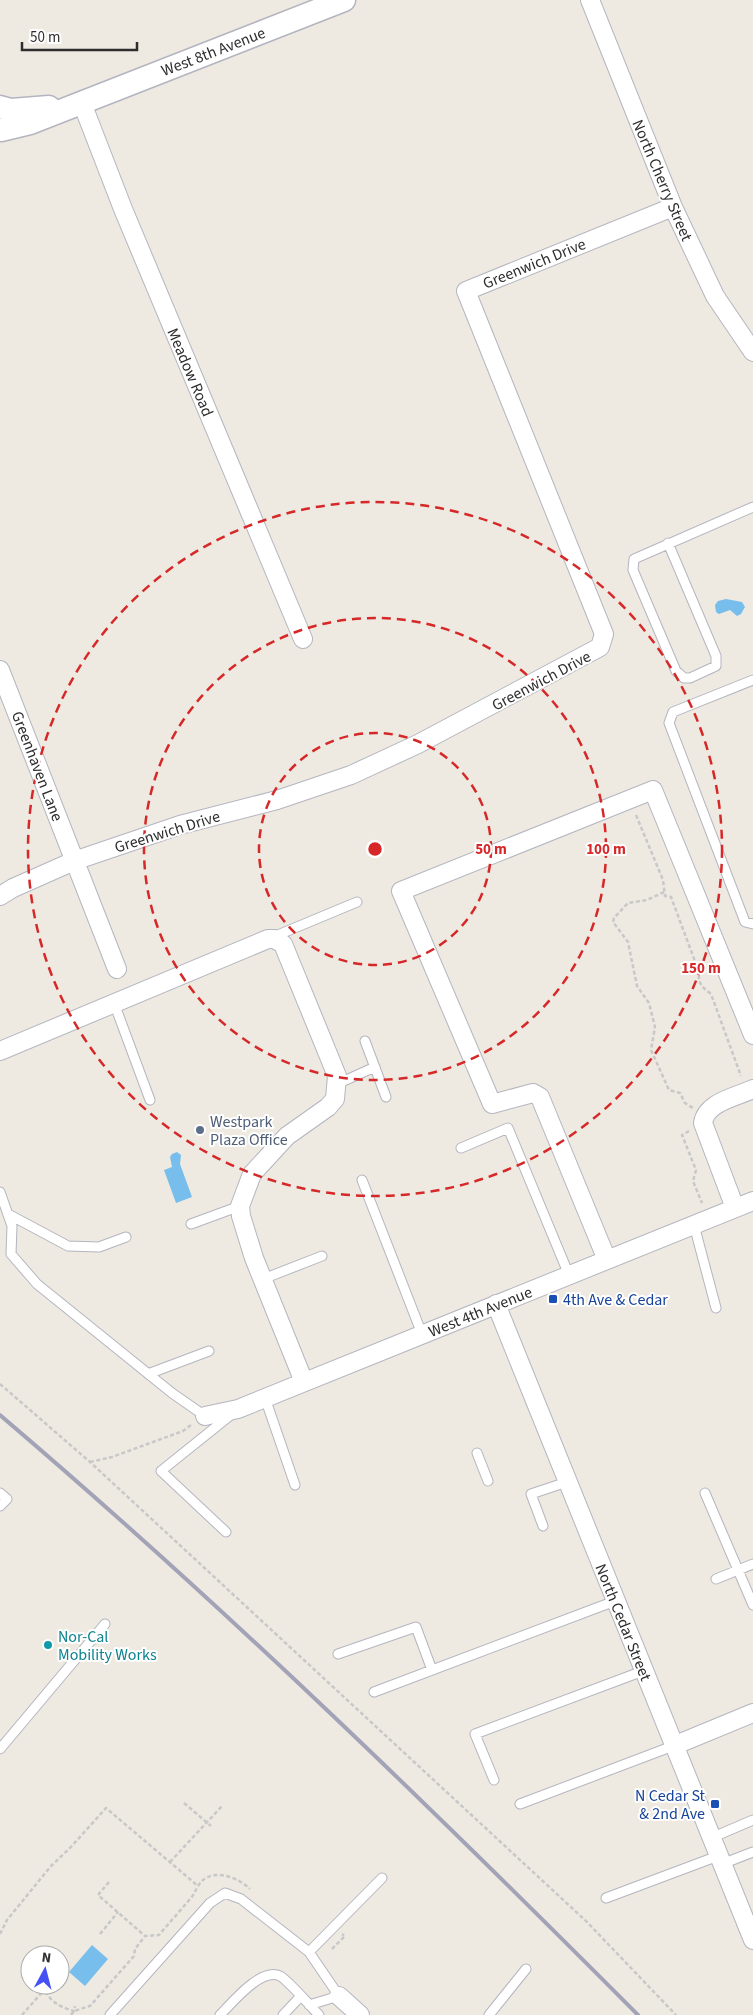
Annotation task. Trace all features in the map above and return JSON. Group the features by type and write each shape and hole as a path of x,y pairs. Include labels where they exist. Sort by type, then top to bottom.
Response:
{"street":[{"name":"West 8th Avenue","path":"0,129 30,123 344,0"},
{"name":"North Cherry Street","path":"590,0 673,207 715,296 753,352"},
{"name":"West 8th Avenue","path":"0,108 11,110 82,103"},
{"name":"Meadow Road","path":"82,103 123,209 303,639"},
{"name":"Greenwich Drive","path":"0,896 74,861 180,825 277,800 351,775 418,744 600,647 604,634 466,291 673,207"},
{"name":"Greenhaven Lane","path":"2,682 117,969"},
{"path":"606,1260 540,1097 533,1093 492,1104 401,891 653,790 753,1035"},
{"path":"0,1051 268,940 274,939 282,944 337,1076 335,1099 328,1107 287,1136 252,1174 240,1206 245,1231 262,1279 304,1382"},
{"path":"735,1208 703,1123 704,1115 710,1108 748,1085"},
{"name":"West 4th Avenue","path":"205,1416 238,1409 753,1201"},
{"name":"North Cedar Street","path":"496,1304 673,1746 752,1934"},
{"path":"673,1746 753,1713"},
{"path":"339,1996 360,2015"}],"lane":[{"path":"668,544 716,656 716,666 690,678 684,678 676,671 633,570 634,559 668,544 753,507"},
{"path":"753,680 673,712 669,723 746,922 753,924"},
{"path":"268,940 357,902"},
{"path":"114,1003 150,1100"},
{"path":"365,1041 386,1097"},
{"path":"337,1084 375,1067"},
{"path":"461,1148 508,1128 569,1275"},
{"path":"362,1180 422,1334"},
{"path":"0,1192 10,1215 12,1226 11,1254 19,1265 37,1284 148,1374 205,1416"},
{"path":"191,1224 240,1206"},
{"path":"10,1215 69,1246 99,1247 126,1237"},
{"path":"701,1222 716,1308"},
{"path":"262,1279 322,1256"},
{"path":"148,1374 209,1351"},
{"path":"265,1398 295,1485"},
{"path":"226,1532 161,1472 238,1409"},
{"path":"478,1453 488,1481"},
{"path":"543,1526 531,1494 567,1482"},
{"path":"0,1493 7,1499 0,1506"},
{"path":"705,1493 753,1606"},
{"path":"716,1579 753,1564"},
{"path":"374,1692 615,1601"},
{"path":"0,1749 105,1624"},
{"path":"338,1654 416,1627 432,1670"},
{"path":"494,1780 475,1734 643,1671"},
{"path":"520,1804 673,1746"},
{"path":"711,1838 753,1820"},
{"path":"606,1898 720,1860 753,1852"},
{"path":"308,1952 382,1878"},
{"path":"110,2015 210,1903 225,1892 241,1899 308,1952 339,1996 309,2006"},
{"path":"489,2015 526,1969"},
{"path":"220,2015 254,1982 270,1975 280,1976 319,2015"},
{"path":"283,2015 300,1997"}],"path":[{"path":"628,800 662,880 665,896 671,897 698,972 698,981 711,994 748,1085"},
{"path":"664,892 647,900 628,903 614,918 613,922 628,942 637,986 649,1003 655,1027 651,1050 669,1090 680,1093 685,1103 694,1108"},
{"path":"696,1128 682,1134 696,1170 693,1181 701,1222"},
{"path":"0,1384 90,1462 586,1921 676,2015"},
{"path":"90,1462 112,1457 183,1430 205,1416"},
{"path":"184,1803 211,1826"},
{"path":"170,1862 222,1804"},
{"path":"0,1934 7,1920 50,1866 70,1848 106,1808 198,1886"},
{"path":"109,1882 98,1895 146,1936 159,1935 195,1894 198,1886 206,1879 216,1875 236,1878 251,1890"},
{"path":"100,1934 118,1912"},
{"path":"71,2015 74,2011 90,2006 134,1956 135,1949 146,1936"},
{"path":"332,1949 344,1936"},
{"path":"22,2015 38,1995"},
{"path":"50,1995 55,2003 74,2011"},
{"path":"74,2006 74,2011"}],"water":[{"path":"726,599 742,602 745,607 741,614 737,616 730,610 719,614 716,612 715,605 718,601"},
{"path":"177,1152 181,1155 180,1164 192,1197 176,1203 164,1170 172,1167 170,1157"},
{"path":"92,1945 108,1959 85,1986 70,1971"}],"railway":[{"path":"0,1415 164,1559 325,1708 483,1860 638,2015"}],"place":[{"name":"Westpark Plaza Office","path":"200,1130"},
{"name":"4th Ave & Cedar","path":"553,1299"},
{"name":"Nor-Cal Mobility Works","path":"48,1645"},
{"name":"N Cedar St & 2nd Ave","path":"715,1804"}]}
